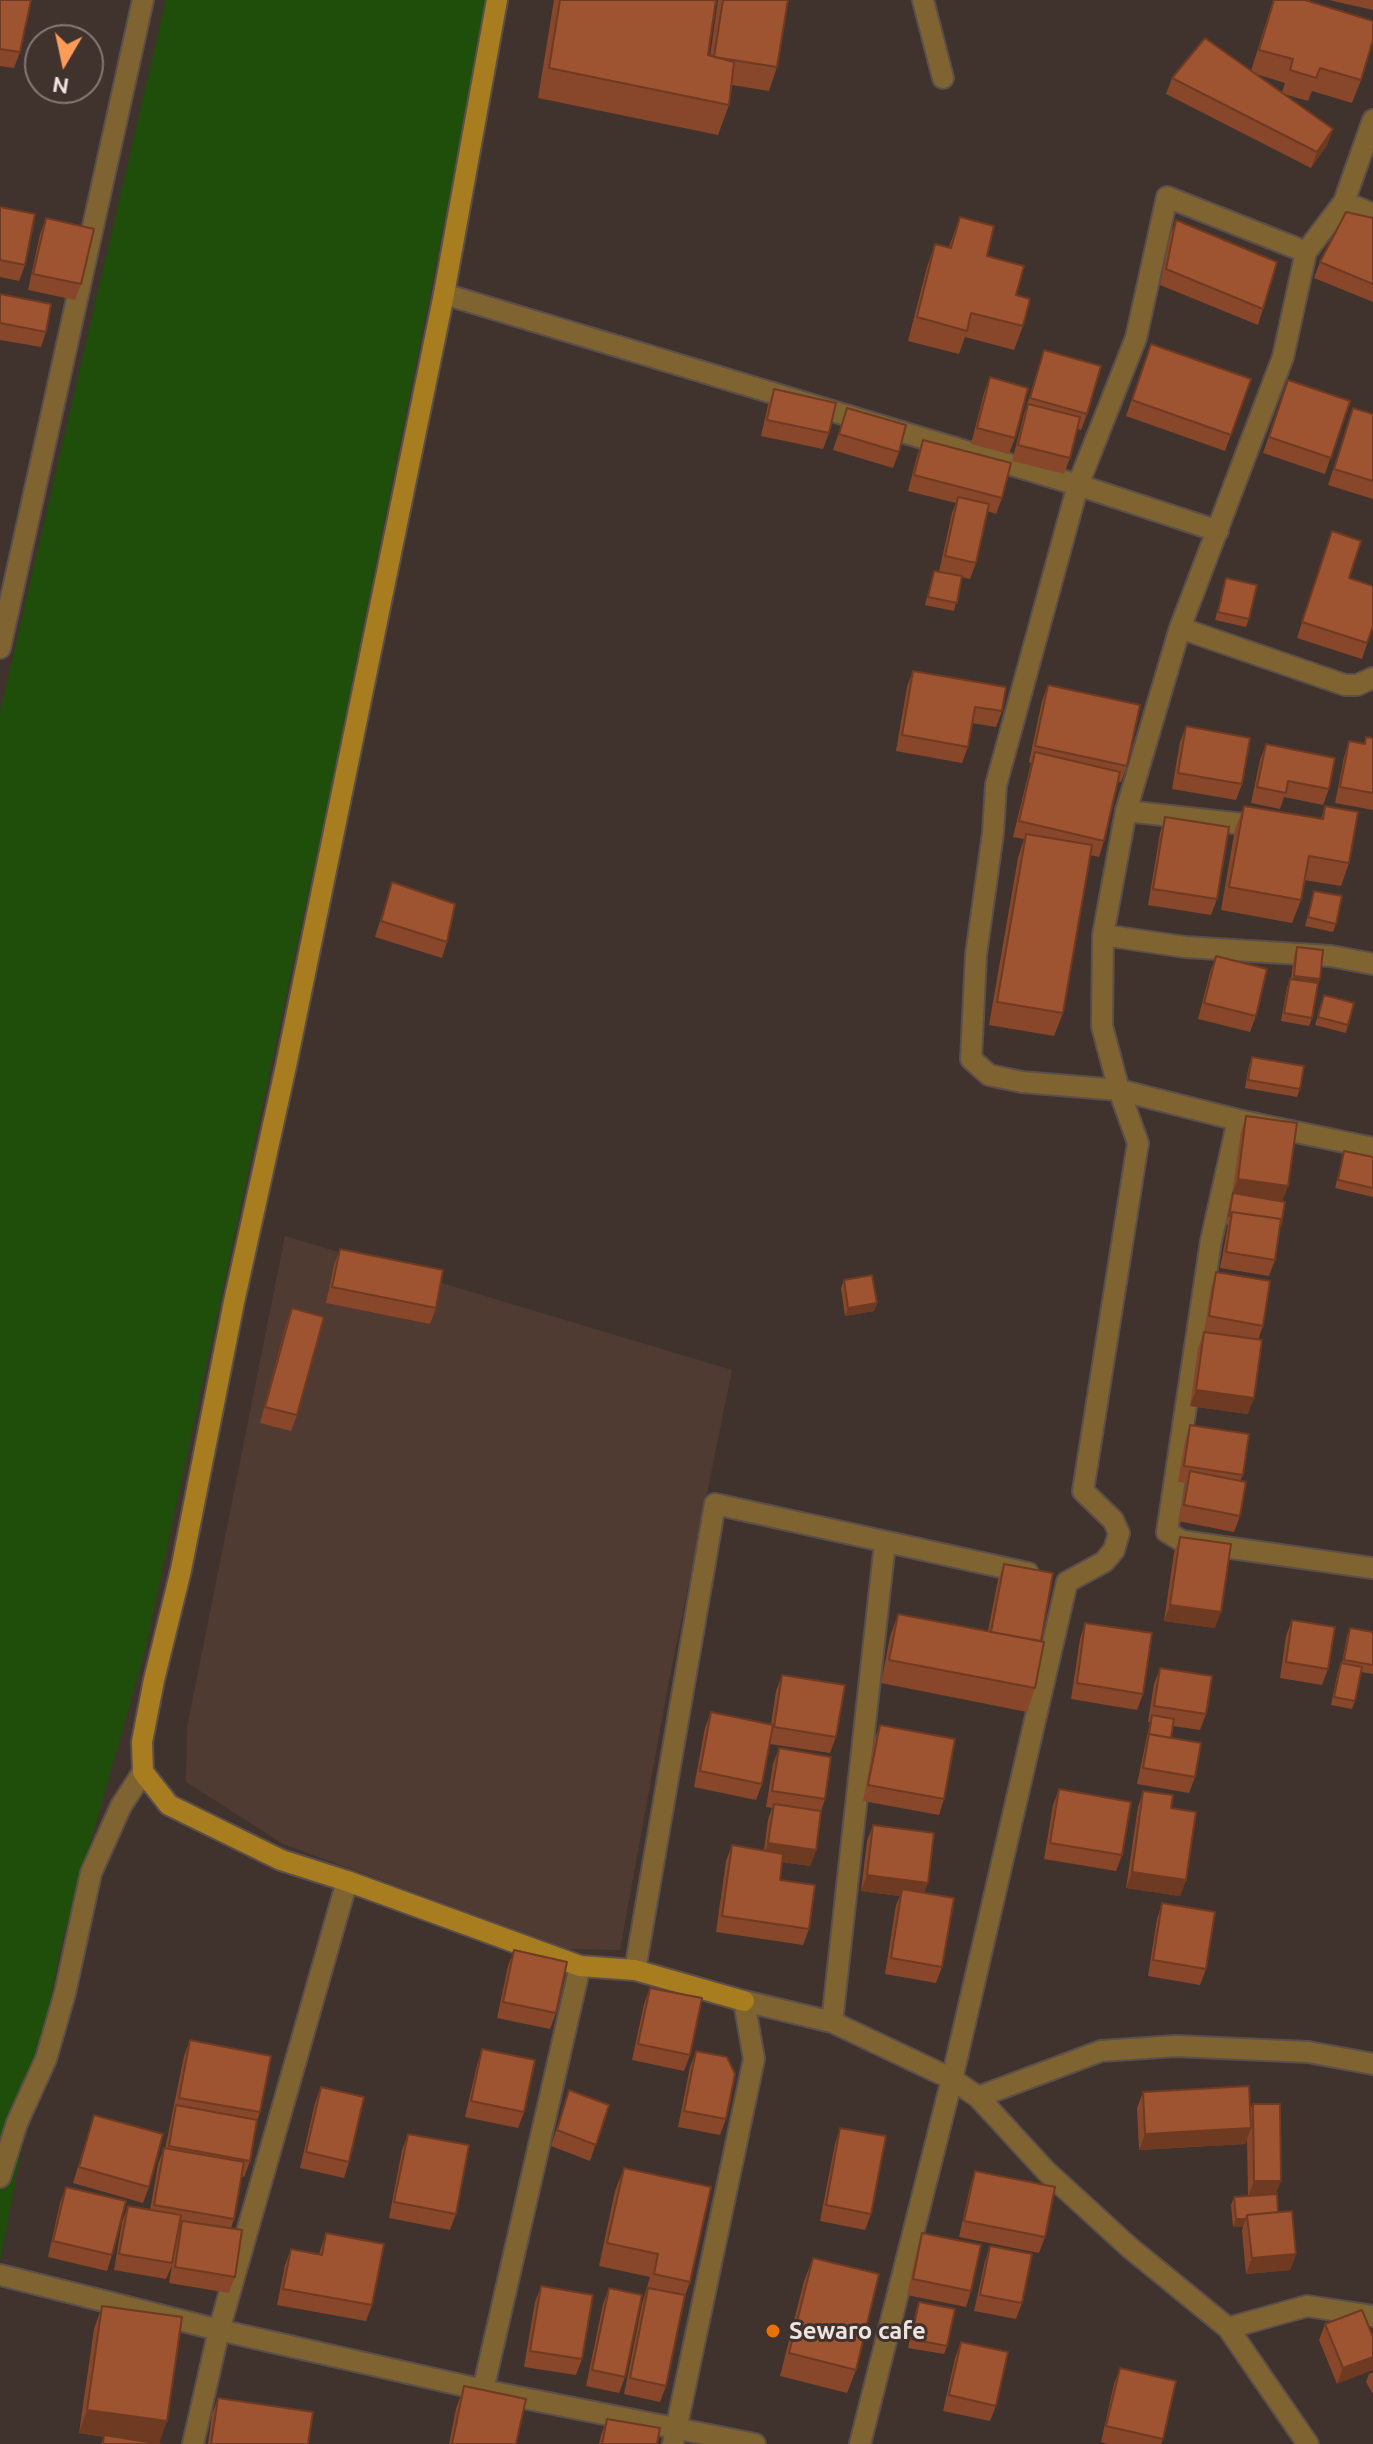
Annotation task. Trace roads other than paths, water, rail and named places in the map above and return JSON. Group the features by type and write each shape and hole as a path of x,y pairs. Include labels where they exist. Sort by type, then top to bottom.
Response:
{"street":[{"path":"0,648 143,0"},
{"path":"0,2177 17,2123 46,2059 65,1993 91,1873 121,1806 143,1772 142,1742 154,1680 181,1570 444,294 497,0"},
{"path":"923,0 943,78"},
{"path":"635,1970 715,1504 1067,1582 1104,1562 1114,1550 1119,1533 1113,1520 1083,1491 1138,1143 1119,1090 1102,1026 1103,935 1126,811 1180,628 1283,357 1306,252 1344,202 1373,120"},
{"path":"1306,252 1167,197 1136,338 1078,485 996,785 993,833 976,955 971,1059 989,1075 1022,1082 1119,1090 1238,1120 1373,1148"},
{"path":"1344,202 1373,214"},
{"path":"444,294 1078,485 1218,531"},
{"path":"1180,628 1345,685 1357,685 1373,678"},
{"path":"1126,811 1288,829"},
{"path":"1103,935 1185,947 1331,956 1373,964"},
{"path":"1238,1120 1211,1241 1167,1532 1182,1541 1373,1568"},
{"path":"832,2022 885,1543"},
{"path":"860,2444 952,2079 1067,1582"},
{"path":"143,1772 169,1805 281,1860 580,1966 635,1970 832,2022 952,2079 978,2097 1046,2171 1118,2237 1228,2328 1308,2444"},
{"path":"193,2444 219,2330 347,1881"},
{"path":"483,2390 580,1966"},
{"path":"675,2437 754,2059 744,2001"},
{"path":"978,2097 1101,2051 1176,2046 1308,2052 1373,2064"},
{"path":"0,2275 675,2437 755,2444"},
{"path":"1228,2328 1307,2306 1373,2316"}],"place":[{"name":"Sewaro cafe","path":"773,2331"}]}
